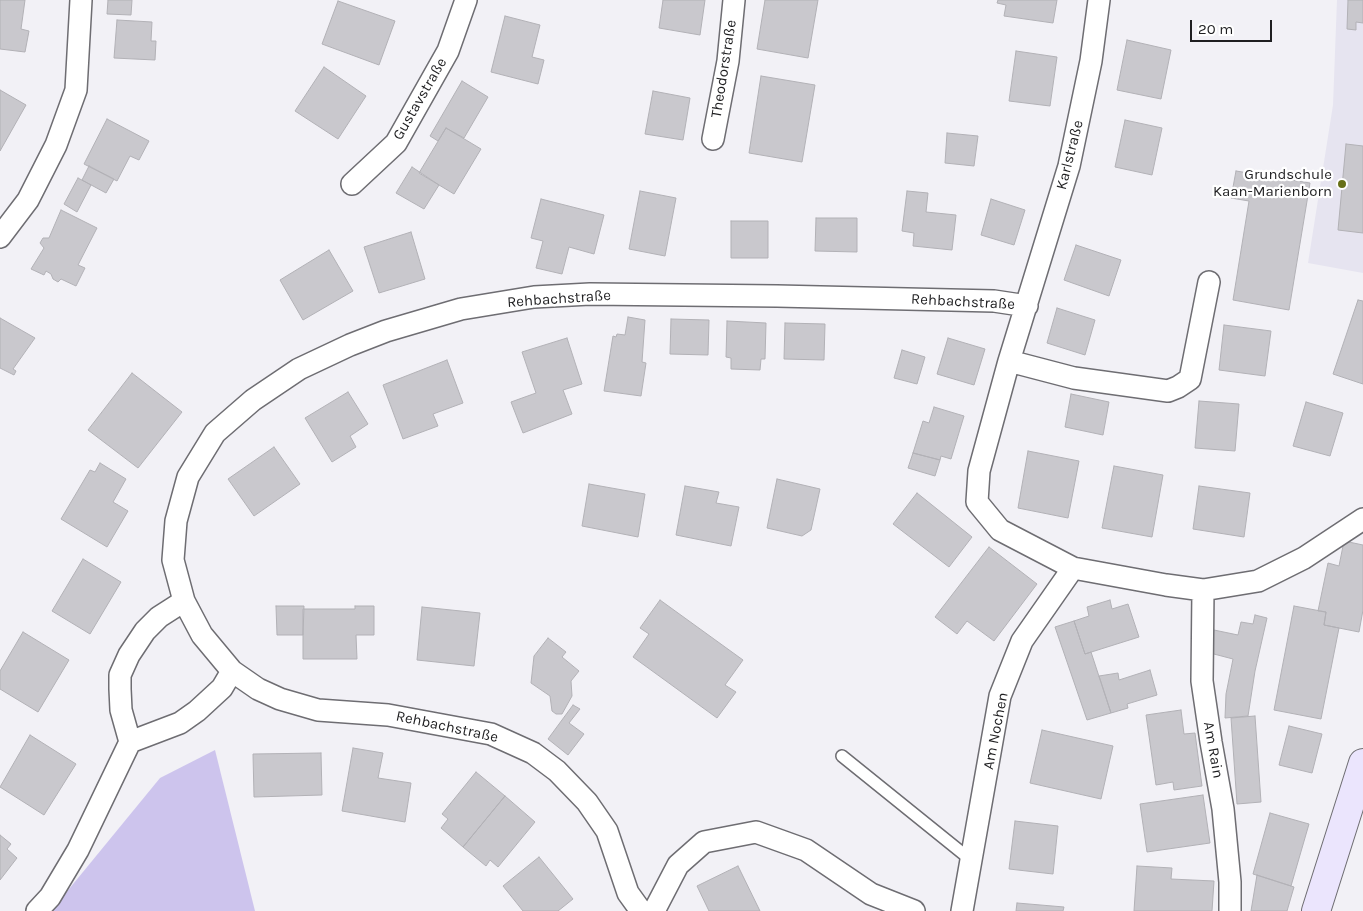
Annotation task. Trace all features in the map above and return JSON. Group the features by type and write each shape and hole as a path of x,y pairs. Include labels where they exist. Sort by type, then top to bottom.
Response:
{"main road":[{"path":"1316,911 1355,820 1363,763"}],"street":[{"path":"0,237 28,200 56,145 76,90 81,0"},
{"name":"Gustavstraße","path":"352,184 396,143 448,51 466,0"},
{"name":"Theodorstraße","path":"713,139 728,61 734,0"},
{"name":"Karlstraße","path":"1027,306 1069,166 1091,62 1099,0"},
{"path":"1009,360 1074,378 1168,391 1190,379 1209,282"},
{"name":"Rehbachstraße","path":"641,911 628,893 607,831 587,802 557,771 533,753 483,732 388,715 318,710 280,699 258,689 232,671 202,636 184,601 173,560 176,521 188,477 215,433 253,400 299,369 350,344 386,331 461,310 534,297 590,294 994,300 1027,306 1009,360 979,471 977,502 1000,530 1073,568 1166,586 1203,590 1258,581 1304,558 1363,519"},
{"name":"Am Nochen","path":"962,911 1000,696 1022,641 1073,568"},
{"name":"Am Rain","path":"1203,590 1202,681 1223,809 1230,911"},
{"path":"37,911 50,897 78,850 130,742 121,710 120,675 129,655 145,631 159,618 184,601"},
{"path":"130,742 180,723 197,711 222,688 232,671"},
{"path":"654,911 678,865 704,842 756,832 806,850 871,894 914,911"}],"lane":[{"path":"842,756 972,860"}],"shaded area":[{"name":"Grundschule Kaan-Marienborn","path":"1337,0 1363,0 1363,273 1308,263 1333,105"},
{"path":"215,750 255,911 51,911 160,778"}],"building":[{"path":"0,0 25,0 21,29 29,31 25,52 0,49"},
{"path":"108,0 132,0 131,15 107,14"},
{"path":"663,0 705,0 700,35 659,28"},
{"path":"765,0 818,0 808,58 757,49"},
{"path":"998,0 1057,0 1053,23 1004,16 1006,5 997,3"},
{"path":"1348,0 1363,0 1363,23 1356,22 1356,30 1347,29"},
{"path":"338,1 395,21 379,65 322,44"},
{"path":"505,16 540,25 532,57 544,60 538,84 491,72"},
{"path":"117,20 152,22 151,41 156,41 155,60 114,58"},
{"path":"1127,40 1171,50 1161,99 1117,90"},
{"path":"1016,51 1057,57 1050,106 1009,101"},
{"path":"324,67 366,96 338,139 295,111"},
{"path":"761,76 815,85 802,162 749,153"},
{"path":"462,81 488,97 464,138 446,128 438,141 430,136"},
{"path":"0,90 26,105 0,151"},
{"path":"653,91 690,98 683,140 645,134"},
{"path":"107,119 149,141 139,160 130,156 117,181 84,164"},
{"path":"1125,120 1162,128 1152,175 1115,167"},
{"path":"446,128 481,149 454,194 419,173"},
{"path":"947,133 978,136 974,166 945,163"},
{"path":"1346,144 1363,146 1363,233 1338,230"},
{"path":"89,166 114,179 106,193 82,180"},
{"path":"412,167 439,185 424,209 396,193"},
{"path":"1236,171 1310,183 1289,310 1233,300 1249,201 1231,198"},
{"path":"78,178 91,185 77,212 64,204"},
{"path":"640,191 676,198 665,256 629,249"},
{"path":"907,191 928,193 926,212 956,215 952,250 913,246 914,233 902,231"},
{"path":"541,199 604,215 594,254 569,247 562,274 536,268 543,241 531,238"},
{"path":"991,199 1025,210 1014,245 981,235"},
{"path":"61,210 97,228 78,265 85,268 76,286 61,279 58,282 46,271 44,275 31,269 44,248 40,243 43,238 49,238"},
{"path":"816,218 857,218 857,252 815,251"},
{"path":"731,221 768,221 768,258 731,258"},
{"path":"411,232 425,279 379,293 364,247"},
{"path":"1076,245 1121,260 1109,296 1064,280"},
{"path":"329,250 353,291 303,320 280,280"},
{"path":"1358,300 1363,301 1363,384 1333,374"},
{"path":"1057,308 1095,320 1085,355 1047,343"},
{"path":"628,317 645,320 642,362 646,363 641,396 604,391 613,336 616,337 617,334 625,335"},
{"path":"0,318 35,338 13,369 16,371 14,375 0,368"},
{"path":"671,319 709,320 708,355 670,354"},
{"path":"727,321 766,323 765,359 761,359 760,370 731,369 731,358 726,357"},
{"path":"785,323 825,324 824,360 784,359"},
{"path":"1224,325 1271,331 1265,376 1219,370"},
{"path":"567,338 582,384 563,390 572,414 523,433 511,402 536,393 522,352"},
{"path":"948,338 985,349 974,385 937,374"},
{"path":"902,350 925,357 917,384 894,378"},
{"path":"447,360 463,403 433,414 438,426 403,439 383,385"},
{"path":"132,373 182,412 138,468 88,430"},
{"path":"348,392 368,424 350,436 356,447 332,462 305,418"},
{"path":"1071,394 1109,402 1103,435 1065,427"},
{"path":"1199,401 1239,404 1235,451 1195,448"},
{"path":"1306,402 1343,413 1330,456 1293,446"},
{"path":"934,407 964,416 951,459 941,456 940,460 913,453 923,421 929,423"},
{"path":"274,447 300,484 254,516 228,479"},
{"path":"1028,451 1079,461 1068,518 1018,508"},
{"path":"913,453 940,460 935,476 908,468"},
{"path":"100,463 126,479 113,502 128,511 107,547 61,519 90,470 95,472"},
{"path":"1114,466 1163,475 1152,537 1102,528"},
{"path":"777,479 820,489 811,530 802,536 767,528"},
{"path":"589,484 645,494 638,537 582,526"},
{"path":"685,486 719,492 716,503 739,507 731,546 676,535"},
{"path":"1199,486 1250,493 1244,537 1193,529"},
{"path":"917,493 972,537 949,567 893,524"},
{"path":"1344,541 1363,545 1363,610 1359,632 1324,625 1326,612 1318,611 1328,563 1339,566"},
{"path":"989,547 1037,584 994,641 967,621 957,634 935,617"},
{"path":"83,559 121,582 90,634 52,611"},
{"path":"660,600 743,660 725,685 736,692 717,718 633,657 649,634 640,628"},
{"path":"1110,600 1112,609 1128,604 1139,637 1085,654 1074,621 1089,616 1087,607"},
{"path":"276,606 304,606 303,635 277,635"},
{"path":"355,606 374,606 374,635 356,635 357,659 303,659 303,609 355,609"},
{"path":"1294,606 1326,612 1324,625 1339,628 1321,719 1274,710"},
{"path":"422,607 480,613 474,666 417,660"},
{"path":"1255,615 1267,618 1255,671 1248,716 1225,718 1226,694 1233,659 1210,653 1214,630 1238,635 1241,622 1253,624"},
{"path":"1074,621 1085,654 1091,652 1111,713 1087,720 1055,627"},
{"path":"23,632 69,660 38,712 0,689 0,671"},
{"path":"548,638 566,652 562,657 579,671 571,681 572,696 562,714 556,714 552,711 550,696 531,683 534,656"},
{"path":"1150,670 1157,695 1127,704 1128,708 1111,713 1099,676 1118,673 1119,680"},
{"path":"573,705 580,709 569,723 584,734 568,755 548,739"},
{"path":"1181,710 1184,734 1195,733 1202,786 1174,790 1173,782 1156,785 1146,715"},
{"path":"1255,716 1261,802 1237,804 1231,718"},
{"path":"1289,726 1322,734 1312,773 1279,765"},
{"path":"1042,730 1113,746 1101,799 1030,783"},
{"path":"30,735 76,764 44,815 0,787"},
{"path":"353,748 383,753 378,778 411,783 405,822 342,811"},
{"path":"321,753 322,795 254,797 253,754"},
{"path":"476,772 505,796 463,847 441,828 448,819 442,814"},
{"path":"1203,795 1210,843 1147,852 1140,804"},
{"path":"505,796 535,822 498,867 490,860 486,866 463,847"},
{"path":"1270,813 1309,824 1291,886 1253,874"},
{"path":"1015,821 1058,826 1053,874 1009,869"},
{"path":"0,835 11,844 7,849 17,858 0,880"},
{"path":"539,857 573,899 558,911 523,911 503,886"},
{"path":"738,866 760,911 709,911 697,886"},
{"path":"1137,866 1172,868 1171,879 1214,881 1212,911 1134,911"},
{"path":"1257,875 1294,887 1287,911 1251,911"},
{"path":"1017,903 1064,907 1063,911 1016,911"}],"place":[{"name":"Grundschule Kaan-Marienborn","path":"1342,184"}]}
